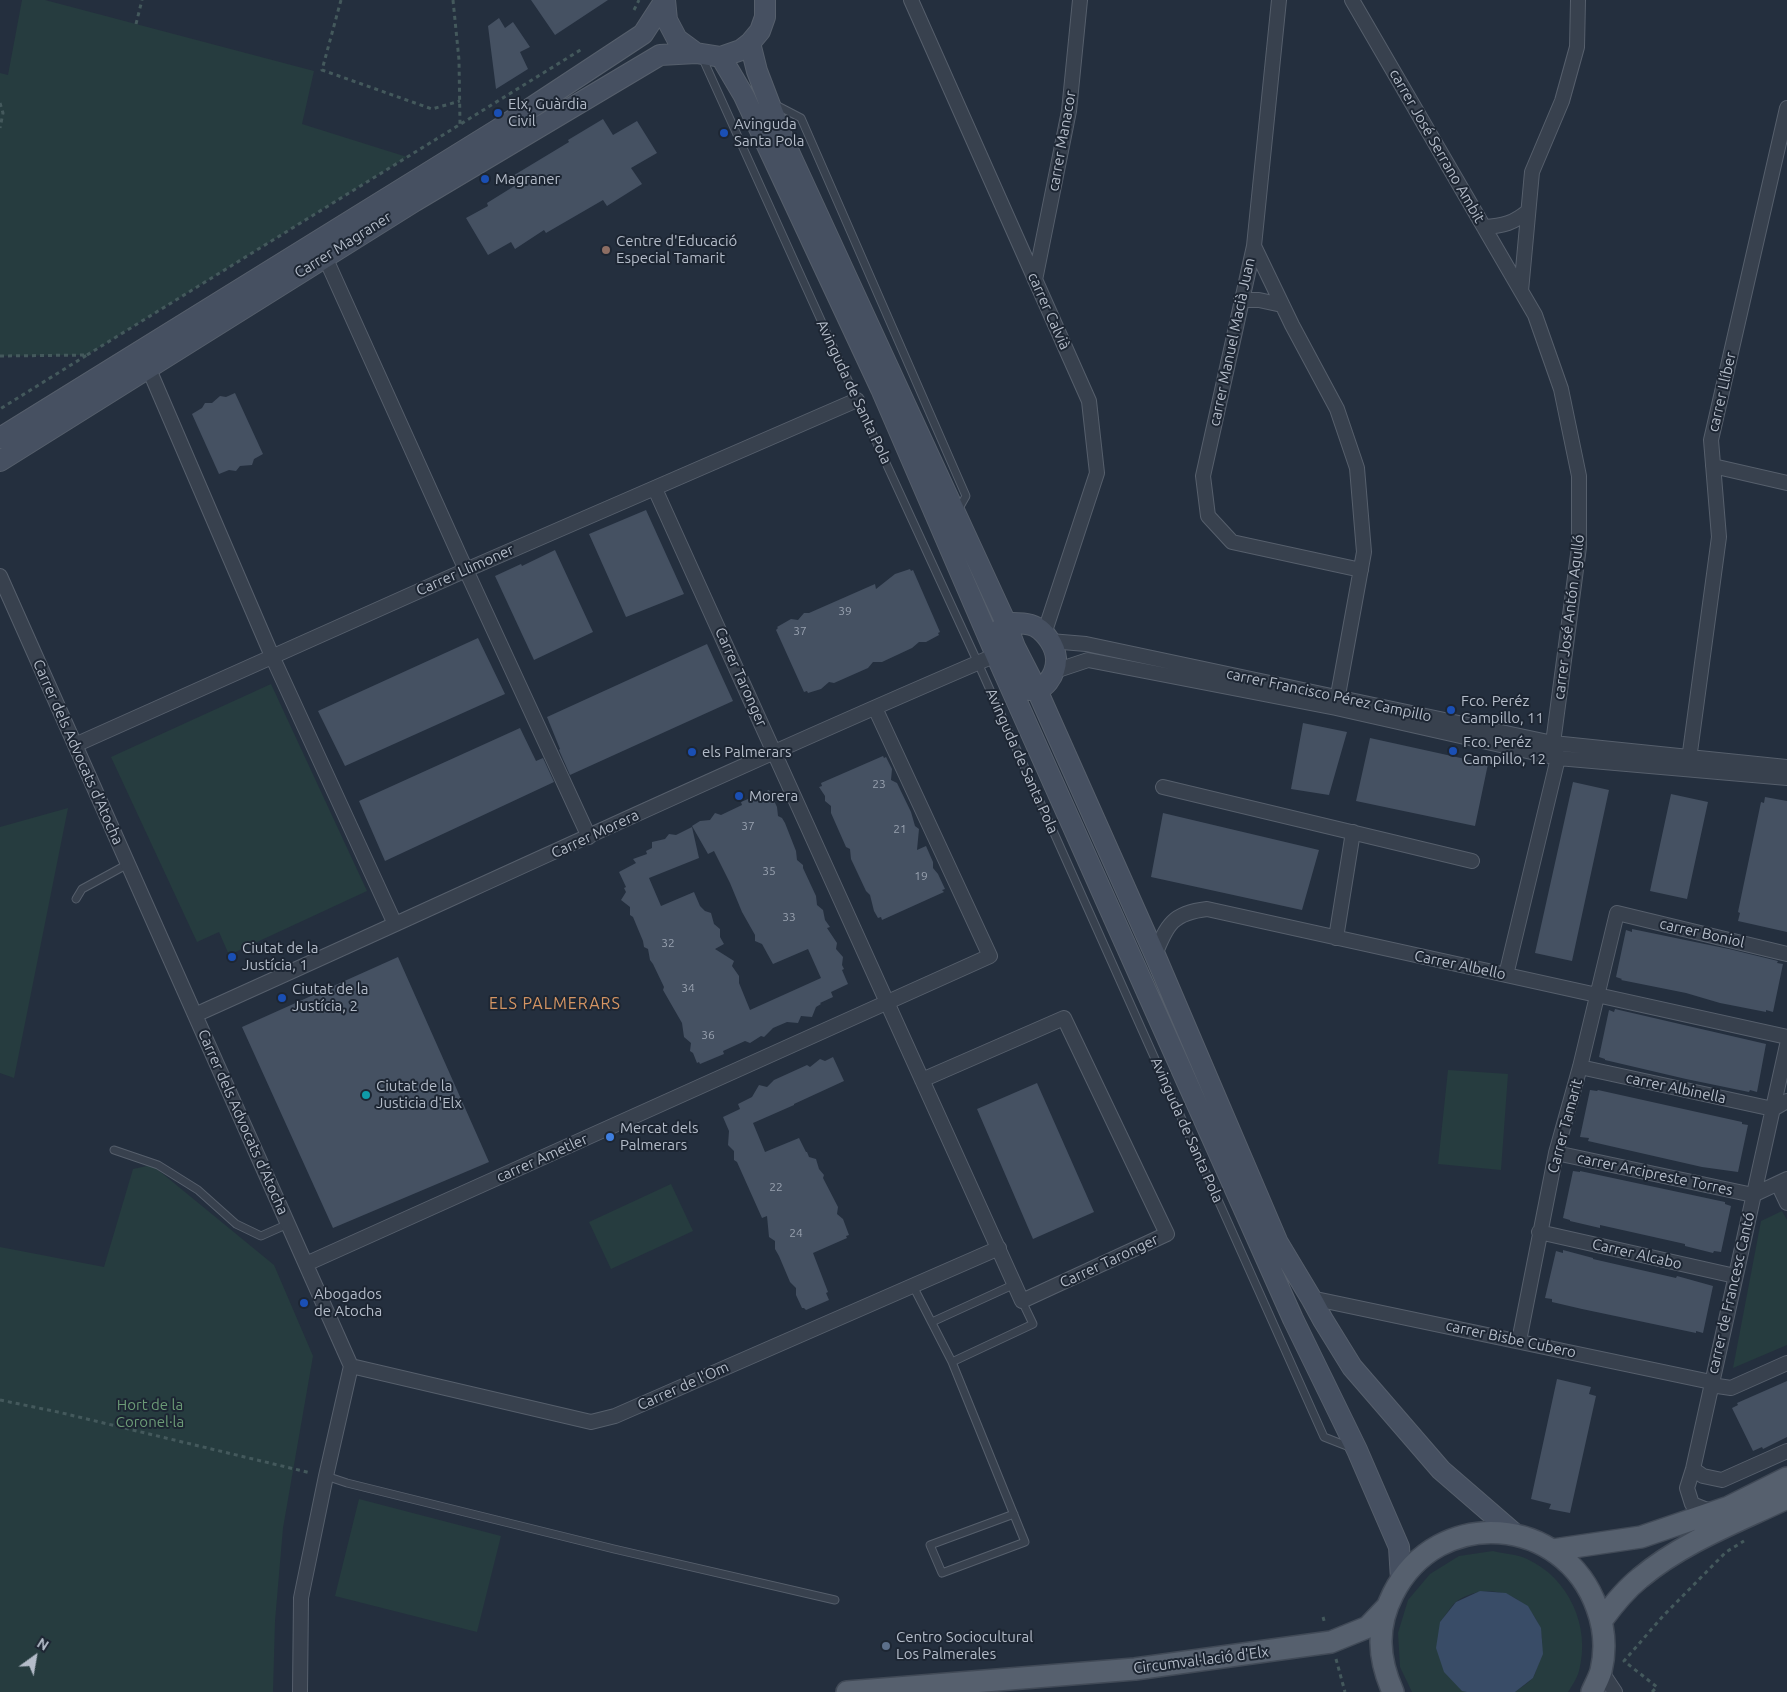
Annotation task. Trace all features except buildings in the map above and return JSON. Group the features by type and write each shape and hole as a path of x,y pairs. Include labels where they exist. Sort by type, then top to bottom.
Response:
{"main road":[{"path":"665,0 667,20 677,39 698,54"},
{"name":"Carrer Magraner","path":"0,438 505,125 627,45 643,34 665,0"},
{"path":"721,57 741,50 760,31 764,17 765,0"},
{"path":"750,43 757,71 783,139 1006,623 1015,647 1155,954 1278,1243 1352,1366 1441,1470 1515,1534"},
{"name":"Carrer Magraner","path":"0,461 423,196 660,55 698,54 721,57"},
{"name":"Avinguda de Santa Pola","path":"721,57 744,96 881,389 987,659 1293,1319 1358,1450 1398,1547 1401,1578"},
{"path":"987,659 997,633 1006,623 1024,623 1035,626 1047,637 1054,649 1056,659 1055,671 1047,684 1036,690"},
{"name":"Avinguda de Santa Pola","path":"987,659 1027,690 1036,690"},
{"path":"1553,1550 1641,1537 1729,1507 1787,1478"},
{"path":"1602,1620 1639,1578 1669,1556 1707,1535 1787,1498"},
{"path":"1393,1692 1384,1672 1380,1640 1386,1608 1401,1578 1423,1555 1451,1539 1483,1532 1515,1534 1535,1540 1553,1550 1576,1569 1592,1593 1602,1620 1604,1646 1601,1671 1592,1692"},
{"name":"Circumval·lació d'Elx","path":"847,1692 1135,1669 1331,1642 1368,1627 1386,1608"}],"street":[{"name":"carrer Calvià","path":"910,0 1089,401 1097,473 1047,637"},
{"name":"carrer Manacor","path":"1035,280 1069,111 1080,0"},
{"name":"carrer Manuel Macià Juan","path":"1279,0 1254,246 1203,476 1208,516 1232,542 1361,570"},
{"name":"carrer José Serrano Ambit","path":"1352,0 1521,291"},
{"path":"1521,291 1532,172 1562,101 1577,47 1578,0"},
{"name":"carrer Llíber","path":"1688,764 1719,537 1711,440 1787,108"},
{"path":"1484,228 1504,226 1517,220 1528,211"},
{"path":"1254,246 1282,305 1337,409 1358,468 1364,552 1337,703"},
{"path":"324,257 589,837"},
{"name":"carrer José Antón Agulló","path":"1521,291 1535,315 1561,389 1579,476 1579,547 1553,743"},
{"path":"1242,300 1259,300 1282,305"},
{"path":"148,368 272,656 395,924"},
{"name":"Carrer Llimoner","path":"75,745 466,570 857,400"},
{"path":"1713,466 1787,483"},
{"name":"Carrer Taronger","path":"655,489 887,1003 922,1080 999,1248 1022,1301 1167,1234 1064,1018 922,1080"},
{"name":"Carrer dels Advocats d'Atocha","path":"0,576 351,1366"},
{"name":"carrer Francisco Pérez Campillo","path":"1047,637 1086,644 1337,703 1558,758 1787,767"},
{"name":"Carrer Morera","path":"195,1015 589,837 702,783 775,753 987,659"},
{"name":"carrer Francisco Pérez Campillo","path":"1055,671 1088,660 1553,743 1787,778"},
{"path":"875,708 990,956 887,1003"},
{"path":"1506,975 1558,758 1553,743"},
{"path":"1163,787 1472,861"},
{"path":"1336,938 1353,832"},
{"name":"Carrer Albello","path":"1155,954 1161,939 1172,921 1188,911 1207,909 1787,1037"},
{"name":"carrer Boniol","path":"1617,913 1787,954"},
{"name":"Carrer Tamarit","path":"1519,1341 1556,1152 1580,1067 1617,913"},
{"name":"carrer Ametler","path":"306,1264 887,1003"},
{"name":"carrer de Francesc Cantó","path":"1729,1507 1707,1510 1692,1504 1687,1488 1693,1469 1787,1045"},
{"name":"carrer Albinella","path":"1580,1067 1773,1109"},
{"path":"1773,1109 1787,1101"},
{"name":"carrer Arcipreste Torres","path":"1556,1152 1753,1195"},
{"path":"1753,1195 1782,1181 1787,1203"},
{"name":"Carrer Alcabo","path":"1539,1232 1735,1276"},
{"name":"Carrer de l'Om","path":"351,1366 591,1422 615,1416 999,1248"},
{"name":"carrer Bisbe Cubero","path":"1311,1298 1519,1341 1731,1388 1787,1363"},
{"path":"300,1692 301,1598 351,1366"},
{"path":"1693,1469 1704,1476 1722,1480 1787,1450"},
{"path":"1601,1671 1615,1692"}],"lane":[{"name":"Avinguda de Santa Pola","path":"698,54 857,400 987,659"},
{"path":"76,899 82,888 128,864"},
{"path":"114,1150 158,1165 198,1190 236,1224 262,1236 288,1224"},
{"path":"932,1322 1015,1284"},
{"path":"912,1286 952,1362 1014,1514 1025,1542 942,1573 930,1545 1014,1514"},
{"path":"952,1362 1033,1324 1022,1301"},
{"path":"326,1476 347,1483 614,1549 835,1600"}],"path":[{"path":"136,24 142,0"},
{"path":"341,0 322,70 432,109 460,101"},
{"path":"453,0 459,60 460,124"},
{"path":"631,16 639,0"},
{"path":"0,409 587,46"},
{"path":"0,104 3,112 0,128"},
{"path":"0,356 87,355"},
{"path":"0,1400 326,1476"},
{"path":"1652,1692 1657,1687 1624,1661 1663,1616 1726,1552 1750,1538"}],"green space":[{"path":"22,0 45,0 314,71 302,124 407,157 87,355 0,356 0,73 8,75"},
{"path":"271,684 367,891 229,955 219,932 197,942 111,757"},
{"path":"68,808 14,1078 0,1073 0,827"},
{"path":"1448,1070 1508,1074 1501,1170 1438,1164"},
{"name":"Hort de la Coronel·la","path":"152,1165 274,1265 313,1356 283,1528 275,1621 273,1692 0,1692 0,1247 104,1267 133,1169"},
{"path":"671,1184 693,1231 611,1269 589,1222"},
{"path":"1782,1211 1787,1220 1787,1345 1733,1368 1761,1221"},
{"path":"359,1499 501,1536 477,1632 335,1596"},
{"path":"1493,1551 1519,1556 1542,1567 1555,1578 1565,1591 1579,1621 1582,1638 1579,1671 1573,1685 1568,1692 1515,1692 1533,1678 1542,1648 1541,1631 1534,1616 1523,1604 1509,1595 1492,1591 1475,1593 1457,1601 1440,1622 1462,1690 1467,1692 1412,1692 1400,1667 1398,1633 1408,1600 1430,1574 1459,1556"}],"water":[{"path":"1480,1591 1506,1593 1528,1606 1541,1628 1543,1654 1533,1678 1515,1692 1462,1691 1444,1672 1436,1648 1440,1622 1456,1602"}],"place":[{"name":"Elx, Guàrdia Civil","path":"498,113"},
{"name":"Avinguda Santa Pola","path":"724,133"},
{"name":"Magraner","path":"485,179"},
{"name":"Centre d'Educació Especial Tamarit","path":"606,250"},
{"name":"Fco. Peréz Campillo, 11","path":"1451,710"},
{"name":"Fco. Peréz Campillo, 12","path":"1453,751"},
{"name":"els Palmerars","path":"692,752"},
{"name":"Morera","path":"739,796"},
{"name":"Ciutat de la Justícia, 1","path":"232,957"},
{"name":"Ciutat de la Justícia, 2","path":"282,998"},
{"name":"Ciutat de la Justicia d'Elx","path":"366,1095"},
{"name":"Mercat dels Palmerars","path":"610,1137"},
{"name":"Abogados de Atocha","path":"304,1303"},
{"name":"Centro Sociocultural Los Palmerales","path":"886,1646"}],"district":[{"name":"ELS PALMERARS","path":"555,1004"}]}
